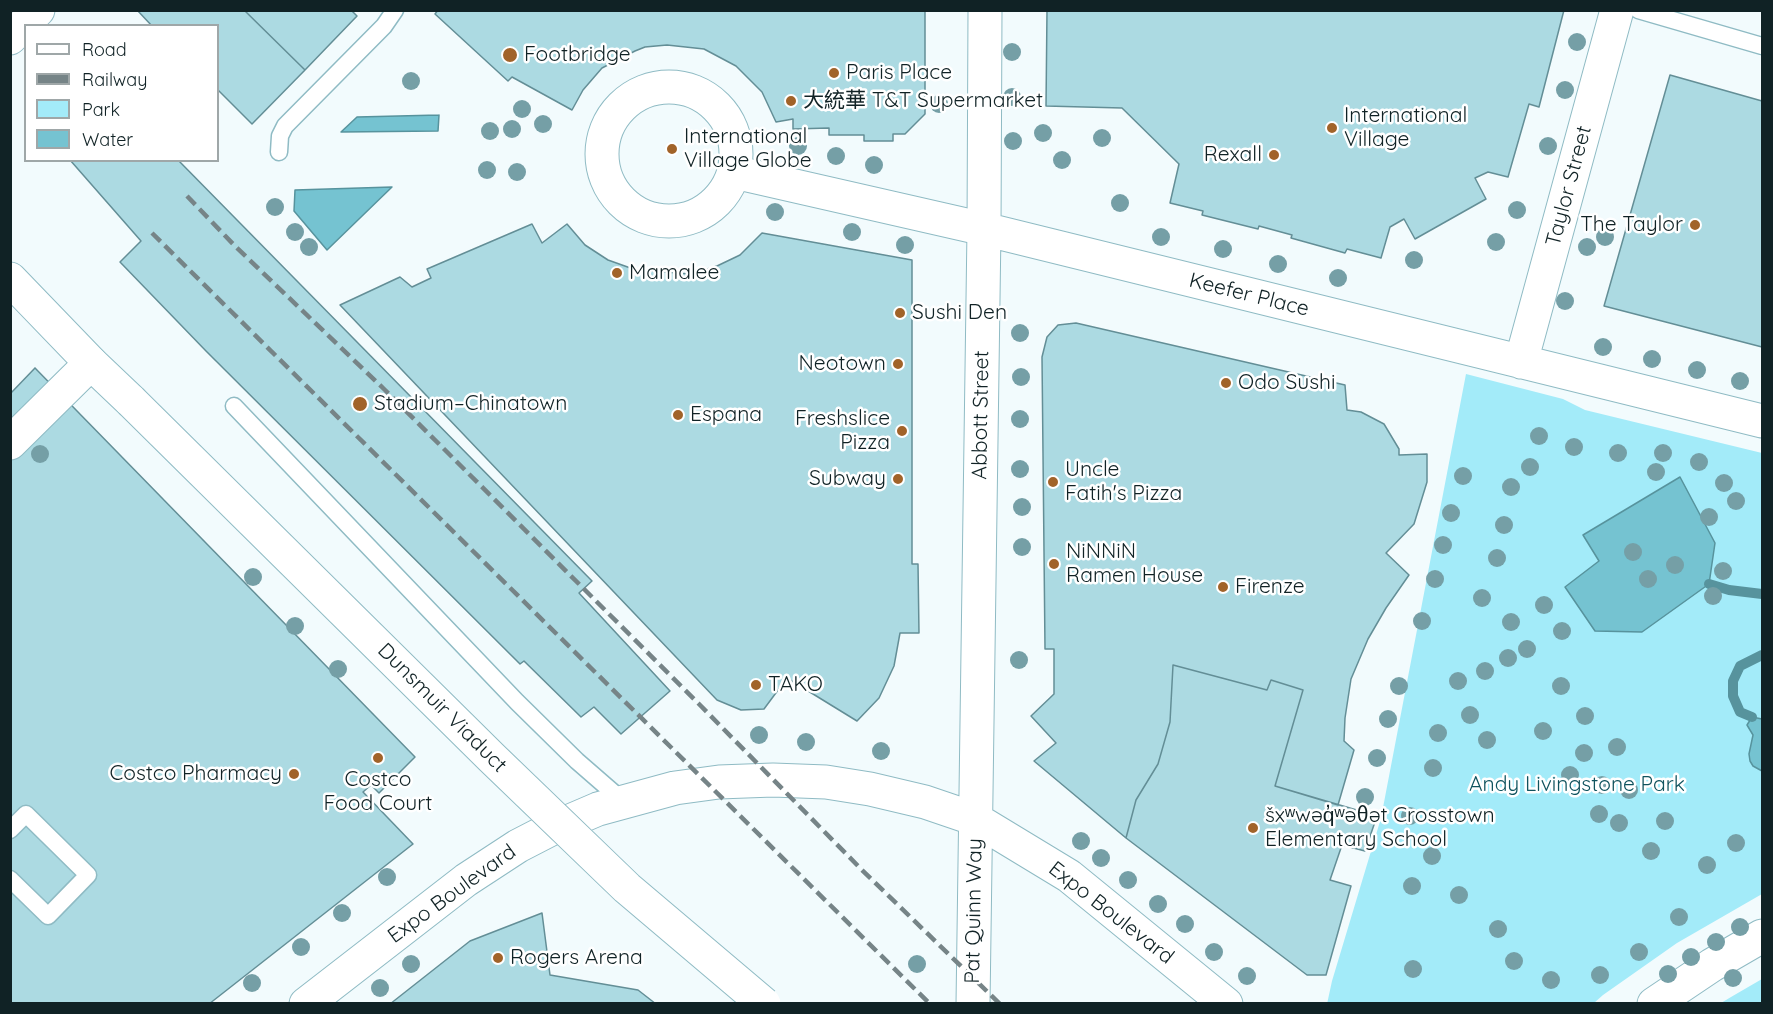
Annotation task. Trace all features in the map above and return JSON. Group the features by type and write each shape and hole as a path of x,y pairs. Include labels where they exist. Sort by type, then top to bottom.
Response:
{"street":[{"path":"10,38 38,10"},
{"name":"Abbott Street","path":"975,819 985,10"},
{"name":"Taylor Street","path":"1521,362 1617,10"},
{"path":"673,86 690,90 706,97 719,108 729,122 735,138 737,155 734,172 728,187 718,201 705,211 690,218 674,221 657,220 641,215 615,195 607,180 602,164 602,147 606,130 614,115 626,102 640,93 656,87 673,86"},
{"name":"Keefer Place","path":"734,172 984,229 1762,421"},
{"name":"Dunsmuir Viaduct","path":"10,279 91,363 627,888 764,1004"},
{"path":"10,443 91,363"},
{"name":"Expo Boulevard","path":"306,1004 495,860 574,818 623,801 675,788 719,782 799,780 870,789 925,802 975,819 1069,876 1226,1004"},
{"name":"Pat Quinn Way","path":"973,1004 975,819"},
{"path":"1654,1004 1712,964 1762,936"}],"lane":[{"path":"279,152 280,136 285,126 384,26 395,10"},
{"path":"1638,10 1762,46"},
{"path":"234,406 517,702 577,761 623,801"},
{"path":"10,830 26,814 88,875 48,916 10,879"}],"green space":[{"name":"Andy Livingstone Park","path":"1466,374 1563,399 1585,410 1762,453 1762,894 1677,943 1594,1003 1327,1004 1381,818"},
{"path":"1762,979 1762,1003 1721,1003 1731,997"}],"water":[{"path":"439,115 438,131 341,132 357,117"},
{"path":"392,187 327,250 294,211 295,190"},
{"path":"1680,477 1715,543 1709,584 1642,632 1595,631 1565,587 1599,561 1583,535"},
{"path":"1752,717 1762,719 1762,771 1753,766 1750,761 1753,735 1747,725"}],"building":[{"path":"137,10 244,10 305,70 252,124 219,91 219,24 150,24"},
{"path":"244,10 351,10 357,16 305,70"},
{"name":"Paris Place","path":"438,10 925,10 925,114 905,134 893,134 893,141 864,141 864,135 829,135 829,128 793,129 793,119 776,122 762,92 736,66 704,49 667,45 645,47 602,68 583,90 572,110 512,77 508,81 435,14"},
{"name":"International Village","path":"1047,10 1564,10 1539,107 1529,104 1508,177 1488,172 1475,178 1486,199 1415,239 1404,219 1390,227 1381,258 1347,249 1345,253 1291,238 1292,235 1259,226 1258,229 1202,215 1203,211 1170,203 1179,164 1122,108 1046,106"},
{"name":"The Taylor","path":"1670,75 1762,101 1762,347 1604,306"},
{"path":"72,162 180,162 592,581 579,593 670,691 621,734 594,707 581,717 524,661 520,664 206,351 120,262 141,241"},
{"name":"Espana","path":"532,224 542,243 567,224 585,245 608,260 636,270 691,274 717,266 740,255 762,233 912,260 912,564 918,564 919,633 900,633 894,666 879,698 857,721 787,678 764,709 741,710 717,700 340,305 400,277 412,287 431,278 427,269"},
{"name":"Firenze","path":"1076,323 1345,385 1347,410 1361,412 1384,424 1399,449 1399,455 1427,454 1427,482 1414,524 1386,553 1409,575 1368,639 1351,679 1344,741 1354,750 1338,805 1275,786 1303,690 1271,680 1267,690 1173,665 1170,722 1158,764 1136,800 1126,838 1034,761 1056,743 1031,716 1054,694 1054,649 1045,649 1042,357 1047,337 1058,325"},
{"path":"35,368 415,757 379,793 371,785 363,792 413,844 209,1004 10,1004 10,394"},
{"name":"šxʷwəq̓ʷəθət Crosstown Elementary School","path":"1173,665 1267,690 1271,680 1303,690 1275,786 1377,816 1365,851 1342,845 1330,880 1351,886 1326,975 1307,975 1126,838 1136,800 1158,764 1170,722"},
{"name":"Rogers Arena","path":"542,913 550,975 638,990 656,1004 390,1004 470,941"}],"waterway":[{"path":"1709,584 1729,590 1762,594"},
{"path":"1752,717 1740,712 1733,696 1733,681 1740,666 1762,655"}],"railway":[{"path":"187,196 235,246 385,390 862,870 1000,1004"},
{"path":"152,233 930,1004"}],"place":[{"name":"Footbridge","path":"510,55"},
{"name":"Paris Place","path":"834,73"},
{"name":"大統華 T&T Supermarket","path":"791,101"},
{"name":"International Village","path":"1332,128"},
{"name":"International Village Globe","path":"672,149"},
{"name":"Rexall","path":"1274,155"},
{"name":"The Taylor","path":"1695,225"},
{"name":"Mamalee","path":"617,273"},
{"name":"Sushi Den","path":"900,313"},
{"name":"Neotown","path":"898,364"},
{"name":"Odo Sushi","path":"1226,383"},
{"name":"Stadium–Chinatown","path":"360,404"},
{"name":"Espana","path":"678,415"},
{"name":"Freshslice Pizza","path":"902,431"},
{"name":"Subway","path":"898,479"},
{"name":"Uncle Fatih's Pizza","path":"1053,482"},
{"name":"NiNNiN Ramen House","path":"1054,564"},
{"name":"Firenze","path":"1223,587"},
{"name":"TAKO","path":"756,685"},
{"name":"Costco Food Court","path":"378,758"},
{"name":"Costco Pharmacy","path":"294,774"},
{"name":"šxʷwəq̓ʷəθət Crosstown Elementary School","path":"1253,828"},
{"name":"Rogers Arena","path":"498,958"}]}
